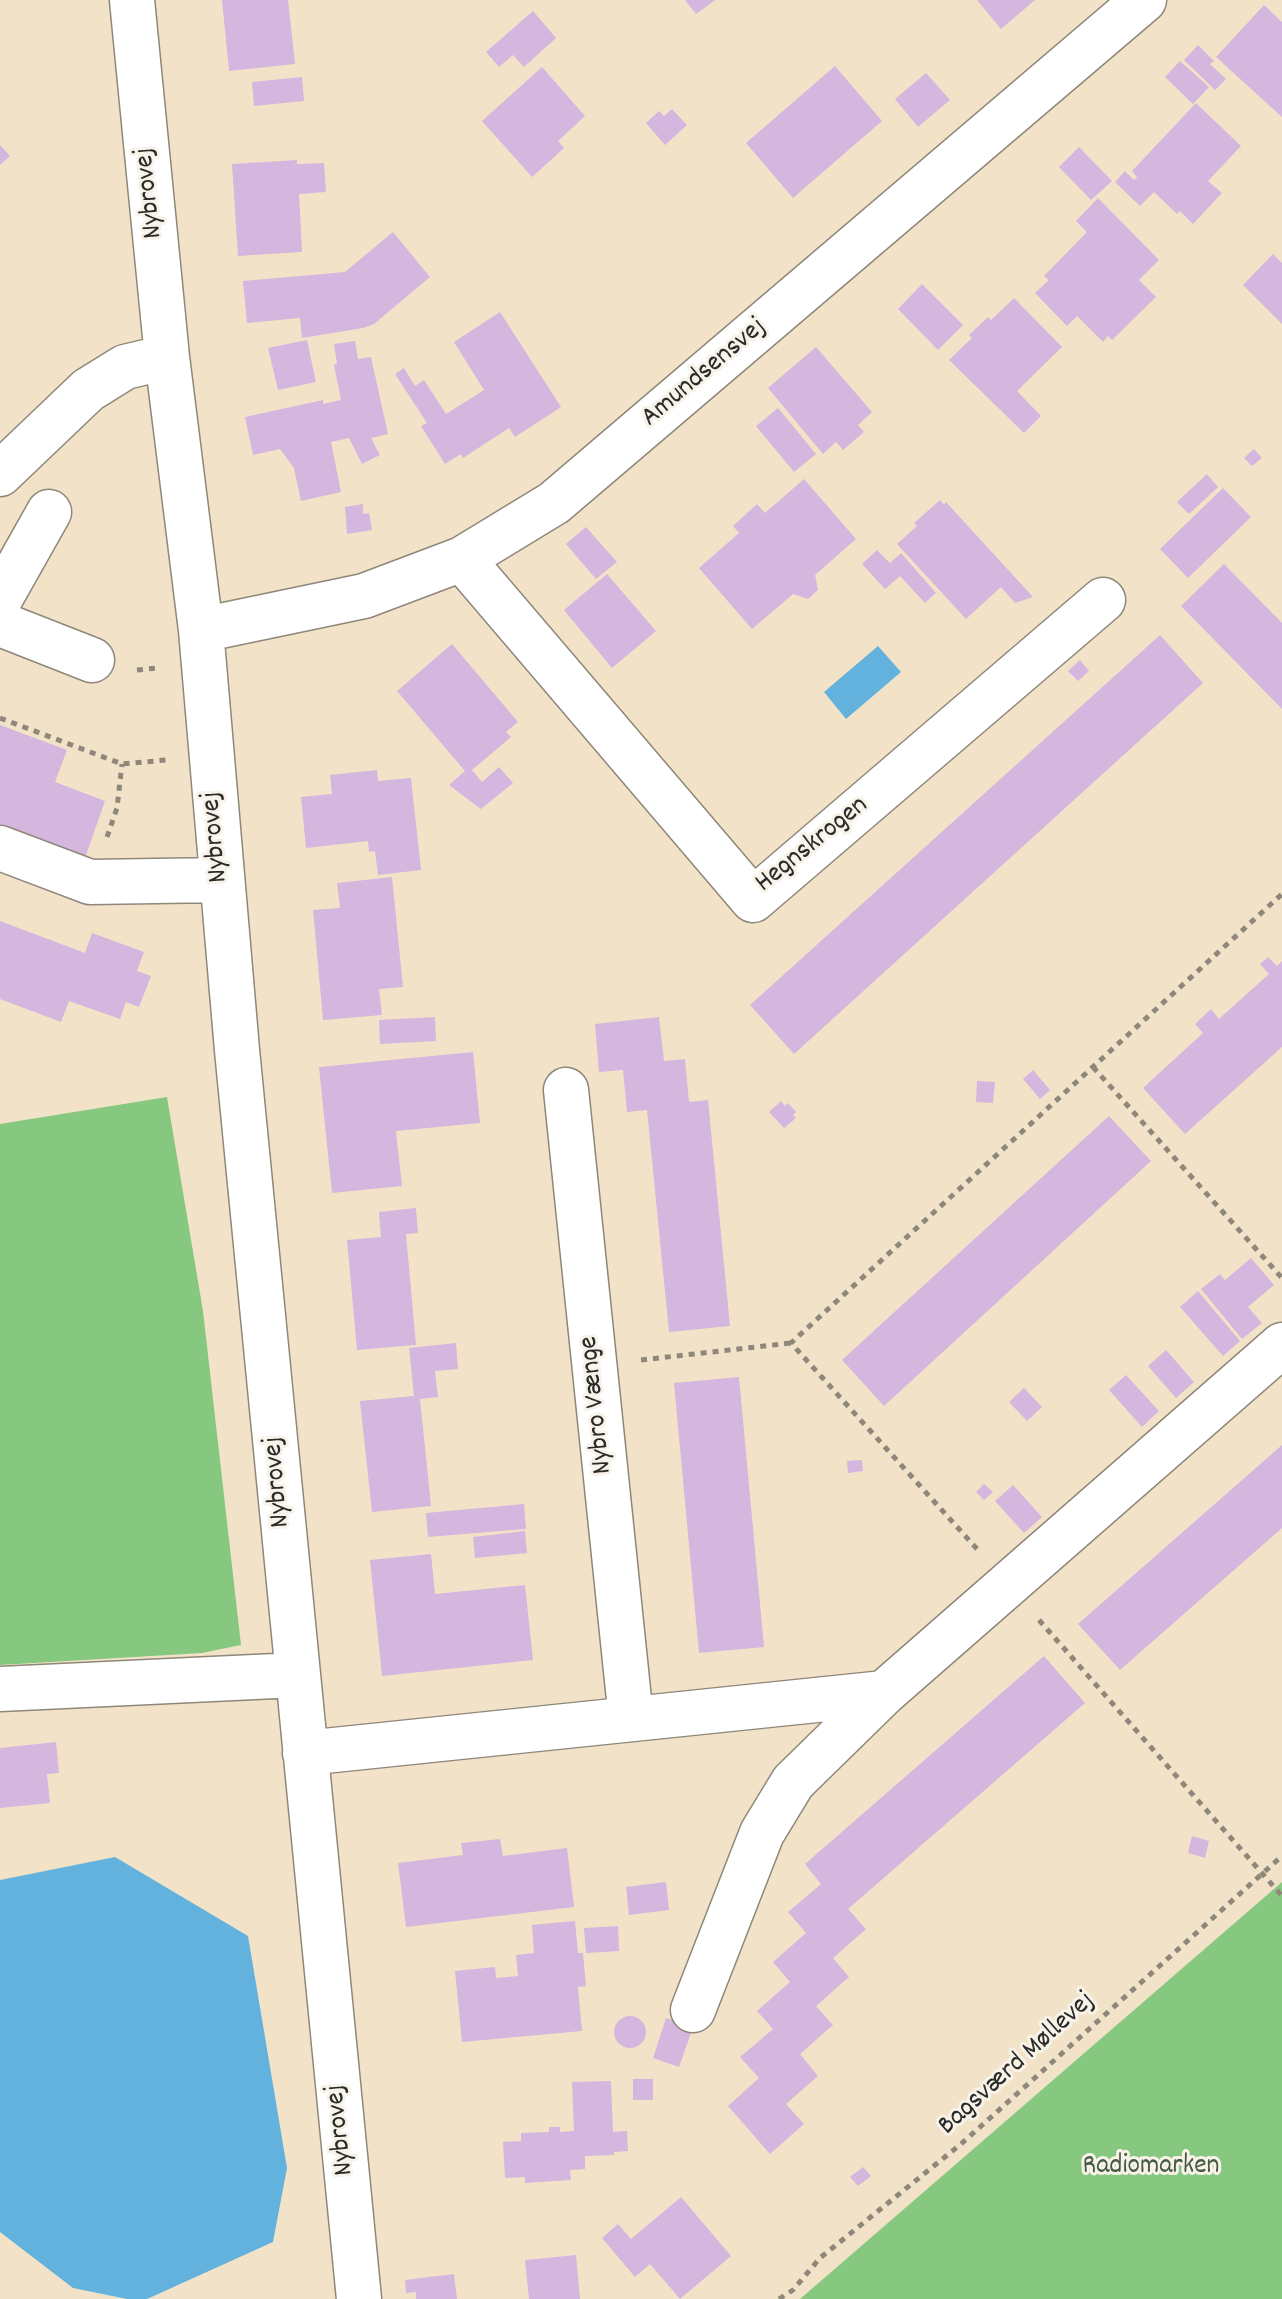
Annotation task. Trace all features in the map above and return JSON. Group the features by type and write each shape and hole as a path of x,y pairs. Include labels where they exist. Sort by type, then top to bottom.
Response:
{"street":[{"name":"Nybrovej","path":"132,0 167,357 202,647 221,880 359,2299"},
{"name":"Amundsensvej","path":"202,647 364,596 462,559 554,503 1144,0"},
{"path":"0,474 88,390 125,367 167,357"},
{"path":"0,599 49,512"},
{"name":"Hegnskrogen","path":"462,559 753,900 1103,600"},
{"path":"0,624 92,660"},
{"path":"0,848 90,882 221,880"},
{"name":"Nybro Vænge","path":"566,1090 631,1719"},
{"path":"693,2010 762,1833 793,1782 884,1693 1282,1345"},
{"path":"0,1689 297,1675"},
{"path":"305,1753 884,1693"}],"path":[{"path":"92,660 136,670 202,647"},
{"path":"0,718 122,764 211,757"},
{"path":"90,882 117,808 122,764"},
{"path":"594,1365 791,1343 1282,894"},
{"path":"1093,1067 1282,1278"},
{"path":"791,1343 1282,1896"},
{"name":"Bagsværd Møllevej","path":"779,2299 793,2290 820,2258 961,2144 1282,1856"}],"green space":[{"path":"167,1097 203,1311 241,1645 202,1653 0,1665 0,1124"},
{"name":"Radiomarken","path":"1282,1882 1282,2299 800,2299"}],"water":[{"path":"878,646 901,672 846,719 824,692"},
{"path":"115,1857 248,1936 287,2168 273,2242 147,2299 127,2299 73,2288 0,2232 0,1880"}],"building":[{"path":"222,0 288,0 295,64 229,71"},
{"path":"685,0 715,0 696,14"},
{"path":"977,0 1035,0 1001,29"},
{"path":"1264,5 1282,22 1282,117 1216,57"},
{"path":"533,11 556,38 524,67 513,55 499,67 486,52"},
{"path":"1198,45 1214,61 1210,64 1226,79 1215,90 1184,60"},
{"path":"1180,61 1209,87 1193,104 1165,77"},
{"path":"835,66 882,121 793,198 746,143"},
{"path":"542,67 585,116 558,141 564,148 532,177 482,121"},
{"path":"926,73 950,100 918,127 895,99"},
{"path":"302,77 304,101 254,106 252,82"},
{"path":"1196,103 1241,146 1208,181 1222,193 1193,224 1180,211 1177,214 1154,192 1140,206 1115,182 1125,171 1134,180 1137,177 1132,171"},
{"path":"672,109 687,125 665,145 646,123 659,111 664,116"},
{"path":"0,145 10,156 0,165"},
{"path":"1079,147 1112,181 1091,200 1059,167"},
{"path":"297,160 297,164 324,163 326,192 299,194 302,252 238,256 232,164"},
{"path":"1098,198 1159,260 1139,280 1156,297 1112,340 1108,336 1103,342 1077,316 1067,326 1035,293 1049,280 1044,276 1087,232 1076,221"},
{"path":"393,232 430,277 374,324 302,338 300,318 247,323 243,281 345,272"},
{"path":"1273,254 1282,263 1282,324 1243,285"},
{"path":"922,284 963,325 938,350 898,309"},
{"path":"1014,298 1062,347 1017,391 1041,416 1024,433 949,360 972,338 969,335"},
{"path":"500,312 561,407 515,437 509,428 463,458 461,454 445,464 421,426 427,423 395,374 404,368 415,386 424,380 446,414 484,390 454,342"},
{"path":"307,340 316,382 278,390 268,348"},
{"path":"355,341 358,359 371,357 388,434 371,438 380,455 362,464 349,438 331,442 341,492 301,501 294,468 280,449 253,455 245,417 323,400 323,404 341,400 334,365 337,364 334,344"},
{"path":"816,347 872,412 858,425 864,432 843,450 836,442 823,454 768,388"},
{"path":"778,408 816,454 794,472 756,426"},
{"path":"1254,449 1262,458 1252,466 1244,458"},
{"path":"1207,474 1218,487 1189,514 1177,502"},
{"path":"804,479 856,539 815,575 818,590 808,599 793,594 752,629 699,568 739,533 733,526 757,504 765,513"},
{"path":"1223,488 1251,517 1188,578 1160,549"},
{"path":"940,500 944,505 946,502 1033,597 1015,603 1001,587 966,619 897,544 917,526 914,523"},
{"path":"363,504 363,514 369,513 372,530 347,534 345,507"},
{"path":"586,527 617,562 596,579 566,544"},
{"path":"877,550 890,563 901,553 936,593 925,603 900,576 885,589 862,564"},
{"path":"1224,564 1282,623 1282,709 1181,606"},
{"path":"607,574 656,631 612,668 564,610"},
{"path":"1160,635 1203,683 794,1054 750,1005"},
{"path":"452,644 518,722 506,732 511,737 472,770 482,782 499,767 513,783 481,809 449,785 465,771 397,691"},
{"path":"1080,660 1089,671 1078,681 1068,671"},
{"path":"0,725 67,750 55,782 105,801 85,858 0,827"},
{"path":"377,770 378,781 411,778 421,870 378,875 375,851 369,852 368,841 306,848 301,797 332,794 330,775"},
{"path":"392,877 403,987 379,989 382,1015 323,1020 313,910 340,908 337,883"},
{"path":"0,921 85,953 92,933 144,952 137,971 151,976 139,1007 126,1002 120,1019 69,1001 61,1022 0,999"},
{"path":"1268,957 1277,966 1282,961 1282,1047 1185,1134 1143,1088 1203,1033 1195,1024 1211,1009 1219,1019 1269,974 1260,964"},
{"path":"435,1017 436,1041 380,1044 379,1020"},
{"path":"659,1017 664,1061 685,1059 689,1102 708,1100 730,1326 669,1332 647,1110 627,1112 623,1070 599,1072 595,1024"},
{"path":"473,1052 480,1123 396,1131 402,1186 332,1193 319,1067"},
{"path":"1033,1070 1050,1090 1040,1099 1023,1079"},
{"path":"977,1081 995,1082 993,1103 976,1102"},
{"path":"781,1101 785,1106 788,1103 796,1112 793,1115 796,1118 784,1128 769,1112"},
{"path":"1109,1116 1151,1161 884,1406 842,1360"},
{"path":"416,1208 418,1233 406,1234 416,1345 357,1350 347,1240 381,1237 379,1212"},
{"path":"1251,1258 1274,1285 1248,1307 1262,1323 1242,1339 1201,1289 1220,1274 1225,1280"},
{"path":"1198,1291 1240,1341 1223,1356 1180,1307"},
{"path":"456,1343 458,1369 435,1371 438,1397 420,1399 431,1506 372,1512 360,1401 414,1396 409,1348"},
{"path":"1166,1350 1194,1382 1176,1398 1148,1366"},
{"path":"1126,1375 1159,1411 1142,1427 1109,1390"},
{"path":"739,1377 764,1647 699,1653 674,1383"},
{"path":"1024,1388 1042,1407 1027,1421 1009,1402"},
{"path":"1282,1445 1282,1528 1120,1670 1078,1624"},
{"path":"862,1460 863,1471 848,1473 847,1461"},
{"path":"984,1484 993,1492 984,1500 976,1492"},
{"path":"1013,1485 1042,1517 1024,1533 995,1501"},
{"path":"524,1504 526,1529 428,1537 426,1513"},
{"path":"525,1531 527,1553 475,1558 473,1537"},
{"path":"431,1554 435,1594 525,1585 533,1660 382,1676 370,1560"},
{"path":"1044,1656 1085,1703 848,1909 866,1929 833,1958 849,1977 816,2006 833,2025 800,2054 818,2076 786,2104 804,2124 770,2154 728,2106 759,2078 740,2057 773,2029 757,2011 790,1982 773,1962 806,1933 788,1912 821,1884 805,1864"},
{"path":"56,1742 59,1773 47,1774 50,1803 0,1808 0,1748"},
{"path":"1192,1836 1209,1841 1205,1858 1188,1853"},
{"path":"500,1839 503,1856 567,1848 574,1907 406,1927 398,1863 463,1855 461,1843"},
{"path":"666,1882 669,1910 629,1915 626,1887"},
{"path":"575,1921 578,1953 583,1953 586,1986 578,1987 582,2031 462,2042 455,1971 495,1967 496,1978 518,1976 516,1955 534,1953 532,1925"},
{"path":"618,1926 619,1951 586,1953 584,1928"},
{"path":"630,2016 641,2021 646,2032 641,2043 630,2048 619,2043 614,2032 619,2021"},
{"path":"666,2018 693,2027 679,2067 653,2058"},
{"path":"633,2079 653,2079 653,2100 633,2100"},
{"path":"611,2081 613,2132 627,2131 628,2151 585,2156 585,2169 570,2170 571,2180 525,2183 525,2177 505,2178 503,2142 521,2141 521,2133 549,2132 549,2127 560,2127 560,2132 574,2131 572,2082"},
{"path":"863,2167 871,2176 858,2186 850,2177"},
{"path":"681,2197 731,2256 680,2299 650,2264 635,2277 602,2238 618,2224 631,2239"},
{"path":"576,2255 580,2299 529,2299 525,2260"},
{"path":"454,2274 457,2299 416,2299 416,2292 406,2293 405,2280"}]}
